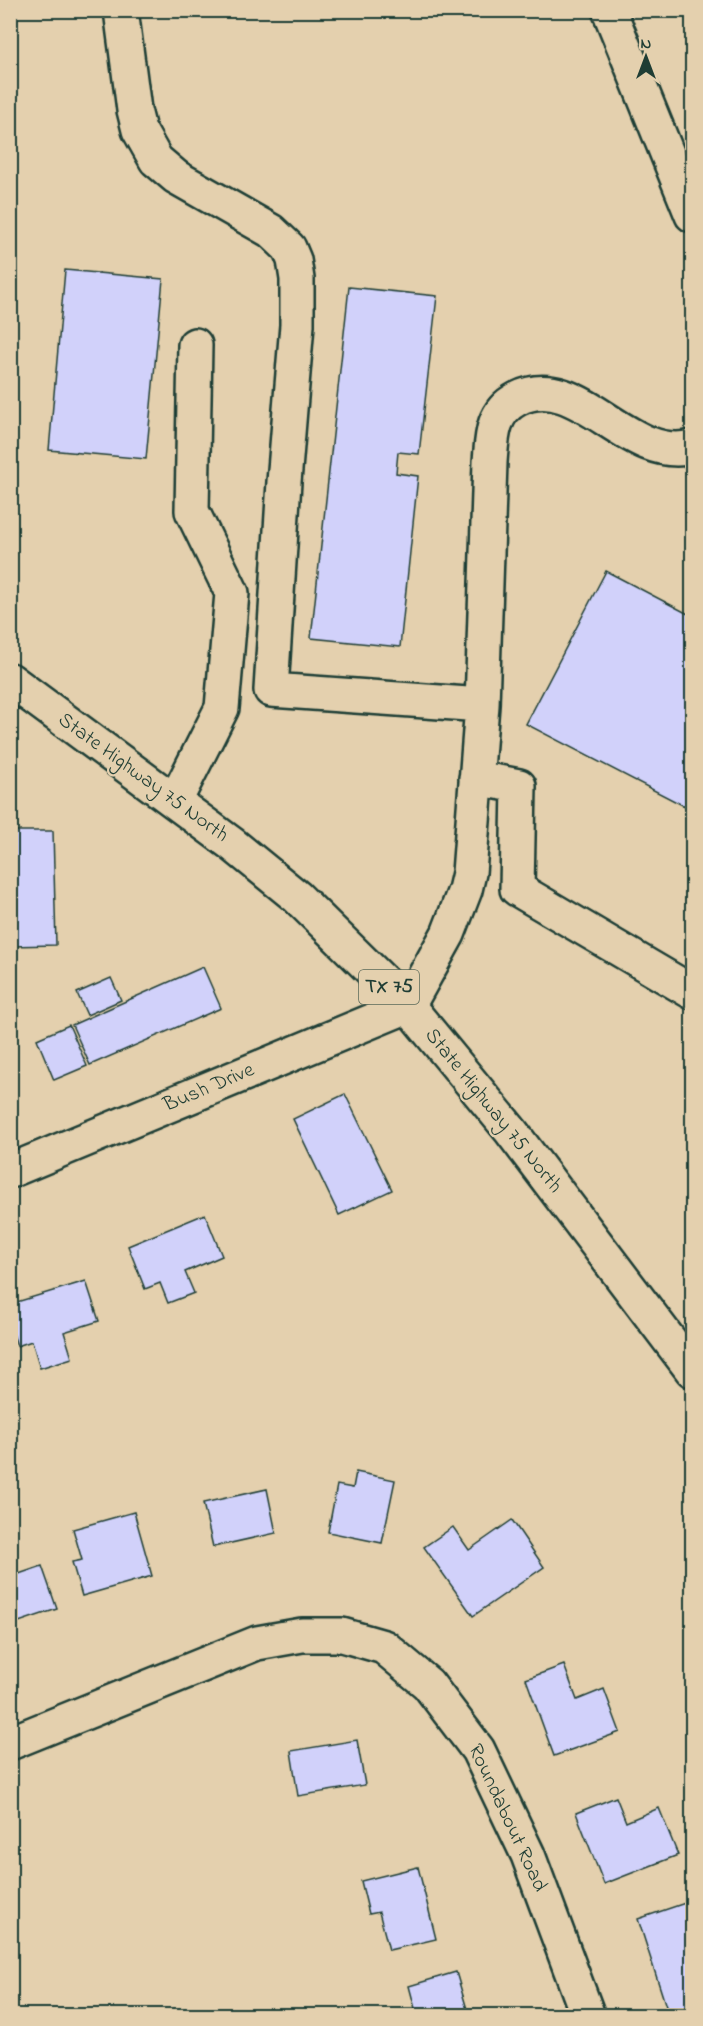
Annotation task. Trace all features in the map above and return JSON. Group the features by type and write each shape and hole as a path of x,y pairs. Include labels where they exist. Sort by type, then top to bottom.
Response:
{"street":[{"path":"121,10 134,110 139,130 156,160 176,177 272,231 289,248 294,260 297,279 297,325 284,482 271,690 482,705"},
{"path":"609,10 693,215"},
{"path":"175,801 222,708 232,593 192,511 195,345"},
{"path":"408,1006 448,934 469,873 482,705 490,462 493,433 501,411 508,403 525,394 541,391 562,395 584,406 649,445 666,449 693,447"},
{"name":"State Highway 75 North","path":"10,680 232,844 297,897 408,1006 511,1131 692,1369"},
{"path":"476,778 519,786 517,889 693,992"},
{"name":"Bush Drive","path":"10,1171 408,1006"},
{"name":"Roundabout Road","path":"10,1743 257,1643 302,1635 342,1635 384,1647 428,1684 478,1750 528,1855 588,2016"}],"building":[{"path":"65,270 163,279 146,459 49,450"},
{"path":"349,287 437,296 419,454 398,452 396,473 418,476 400,647 311,638"},
{"path":"606,571 692,616 692,810 526,724"},
{"path":"10,831 53,831 56,945 10,946"},
{"path":"203,967 221,1008 90,1065 72,1025"},
{"path":"111,978 121,1000 87,1015 77,993"},
{"path":"69,1025 87,1066 54,1080 37,1039"},
{"path":"345,1094 392,1190 339,1215 293,1119"},
{"path":"205,1214 222,1256 185,1272 194,1293 168,1303 160,1283 145,1289 128,1246"},
{"path":"86,1281 99,1321 64,1332 72,1358 40,1368 32,1341 17,1346 10,1324 10,1304"},
{"path":"356,1472 395,1480 382,1543 328,1532 337,1485 353,1488"},
{"path":"267,1489 276,1533 213,1547 203,1503"},
{"path":"134,1512 152,1576 82,1596 72,1562 82,1560 73,1529"},
{"path":"512,1520 544,1567 473,1616 424,1547 453,1527 469,1550"},
{"path":"42,1566 57,1609 10,1625 10,1577"},
{"path":"564,1665 577,1700 604,1689 620,1732 554,1756 526,1679"},
{"path":"357,1740 365,1785 298,1796 291,1751"},
{"path":"616,1797 626,1822 659,1808 678,1855 604,1884 576,1813"},
{"path":"418,1867 436,1939 389,1950 379,1912 369,1914 361,1881"},
{"path":"691,1901 692,2016 669,2016 638,1919"},
{"path":"456,1972 469,2016 417,2016 409,1986"}]}
